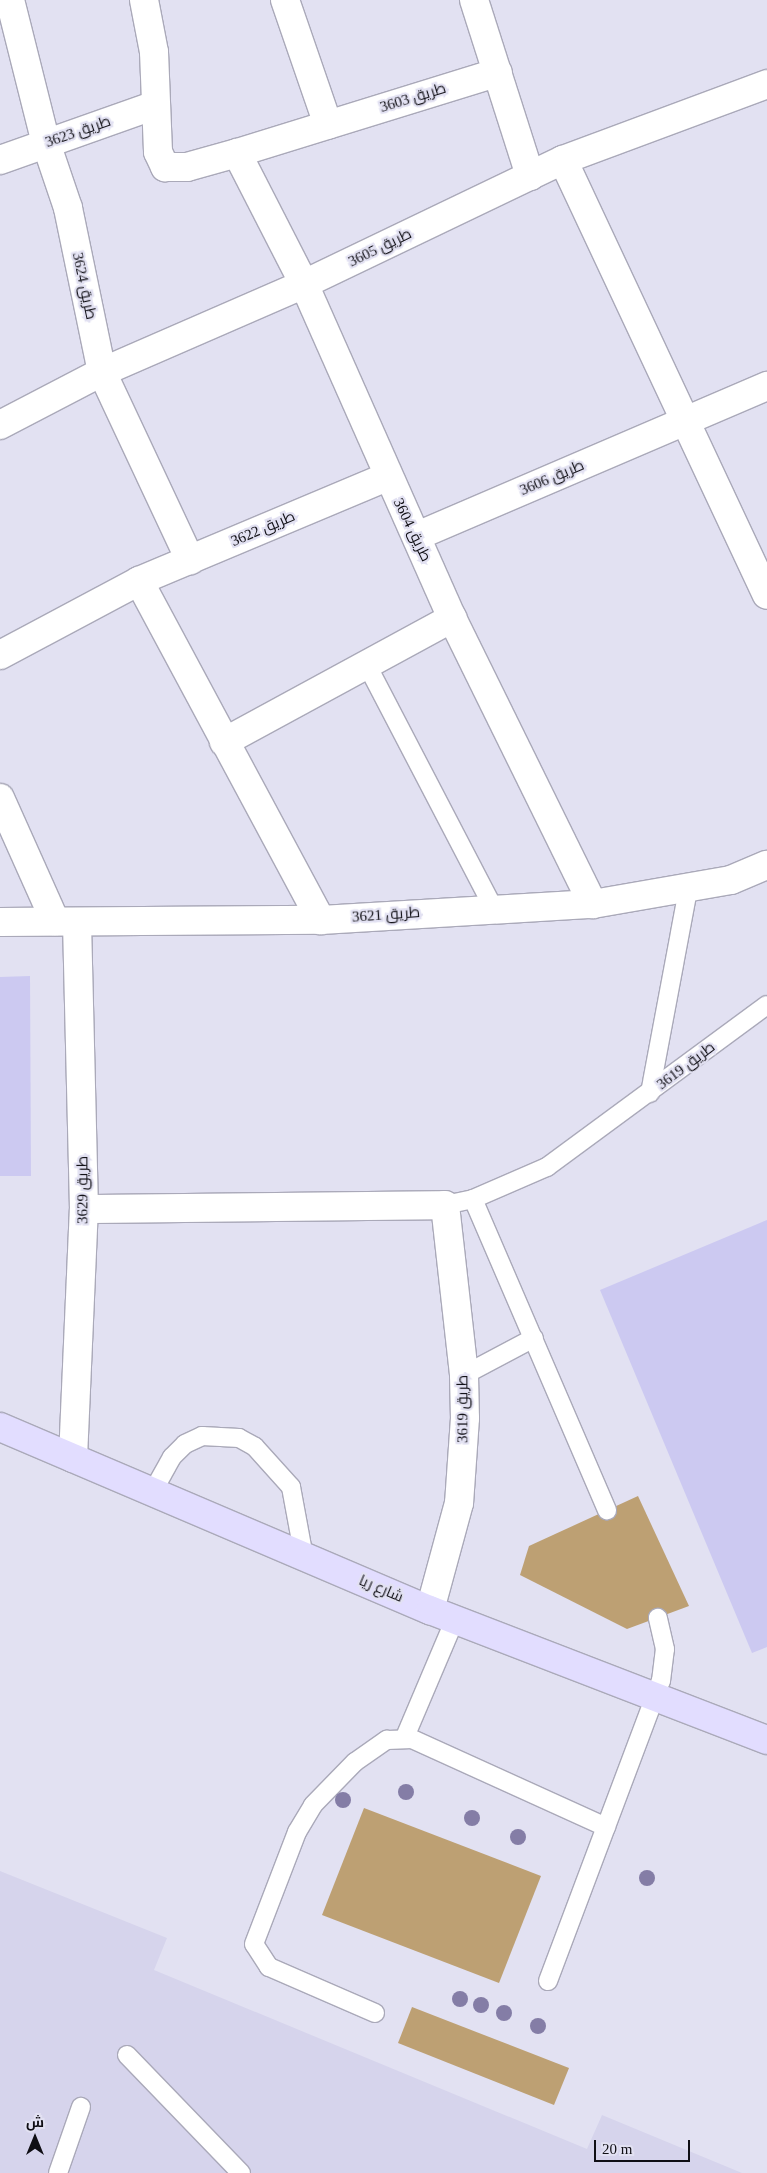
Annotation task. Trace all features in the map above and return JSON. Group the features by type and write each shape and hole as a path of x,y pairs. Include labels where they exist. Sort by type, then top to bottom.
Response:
{"main road":[{"name":"شارع ريا","path":"0,1427 442,1615 767,1740"}],"street":[{"name":"طريق 3624","path":"10,0 46,143 68,208 102,372 190,560"},
{"path":"144,0 154,52 155,105"},
{"path":"285,0 328,125"},
{"path":"474,0 530,176"},
{"name":"طريق 3603","path":"155,105 158,152 165,167 187,167 498,72"},
{"name":"طريق 3605","path":"0,426 102,372 304,284 563,160 767,84"},
{"name":"طريق 3623","path":"0,160 155,105"},
{"name":"طريق 3604","path":"236,153 304,284 386,477 417,536 452,618 593,904"},
{"path":"563,160 687,420 767,596"},
{"name":"طريق 3606","path":"417,536 767,386"},
{"name":"طريق 3622","path":"0,655 140,581 386,477"},
{"path":"140,581 224,742 321,920"},
{"path":"224,742 452,618"},
{"name":"طريق 3629","path":"0,798 66,922 84,1209 73,1458"},
{"name":"طريق 3621","path":"0,922 321,920 593,904 731,880 767,865"},
{"name":"طريق 3619","path":"84,1209 445,1205 464,1375 459,1503 442,1615"}],"lane":[{"path":"367,665 494,909"},
{"path":"650,1093 688,888"},
{"name":"طريق 3619","path":"445,1205 473,1199 547,1166 650,1093 767,1005"},
{"path":"473,1199 607,1510"},
{"path":"464,1375 534,1338"},
{"path":"152,1493 172,1457 185,1444 221,1434 239,1438 255,1447 291,1487 304,1557"},
{"path":"405,1738 442,1615"},
{"path":"548,1981 665,1665 658,1618"},
{"path":"375,2013 269,1967 256,1951 255,1937 297,1832 313,1805 355,1762 387,1740 405,1738 606,1827"},
{"path":"127,2055 241,2173"},
{"path":"58,2173 81,2107"}],"shaded area":[{"path":"30,976 31,1176 0,1176 0,977"},
{"path":"767,1220 767,1647 752,1653 600,1290"},
{"path":"0,1871 167,1938 154,1970 587,2149 602,2115 742,2173 0,2173"}],"building":[{"path":"638,1496 689,1606 627,1629 520,1575 529,1546"},
{"path":"364,1808 541,1876 499,1983 322,1915"},
{"path":"412,2007 569,2068 554,2105 398,2043"}]}
